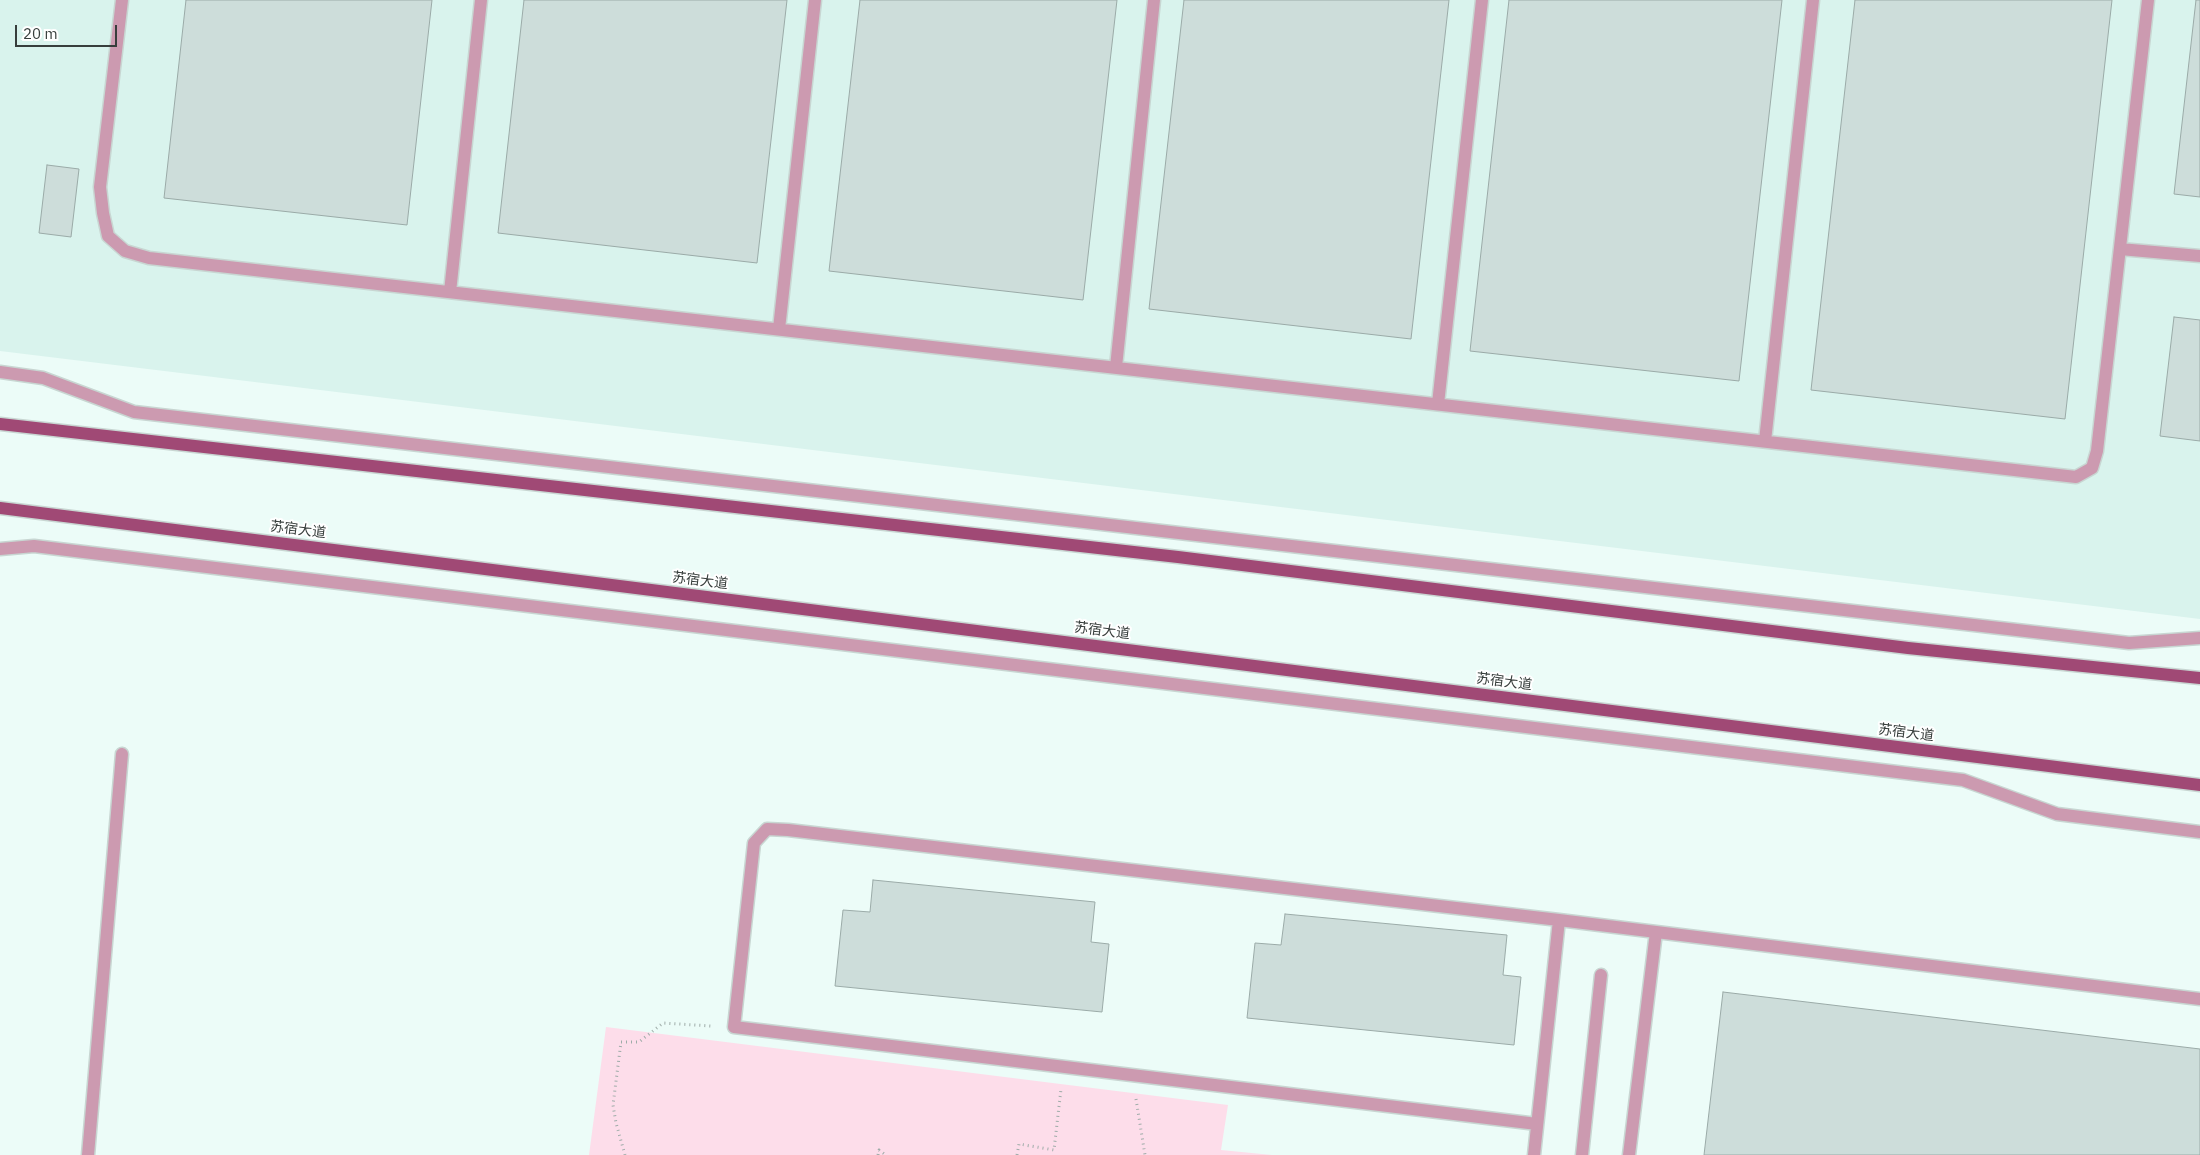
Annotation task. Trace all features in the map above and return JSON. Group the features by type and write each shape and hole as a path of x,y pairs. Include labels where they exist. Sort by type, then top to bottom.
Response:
{"main road":[{"path":"0,424 1178,557 1908,648 2200,678"},
{"name":"苏宿大道","path":"0,508 2200,785"}],"lane":[{"path":"122,0 100,187 108,236 125,251 149,258 2076,477 2092,468 2097,451 2148,0"},
{"path":"450,292 481,0"},
{"path":"779,329 815,0"},
{"path":"1116,367 1154,0"},
{"path":"1438,404 1482,0"},
{"path":"1765,441 1812,0"},
{"path":"2120,249 2200,256"},
{"path":"0,372 43,378 134,412 2129,644 2200,638"},
{"path":"0,549 34,546 1963,780 2057,814 2200,832"},
{"path":"88,1155 122,754"},
{"path":"1537,1124 734,1027 754,843 766,829 1559,920 2200,999"},
{"path":"1534,1155 1559,920"},
{"path":"1629,1155 1656,932"},
{"path":"1582,1155 1602,975"}],"path":[{"path":"625,1155 616,1124 613,1105 621,1042 639,1042 663,1023 734,1027"},
{"path":"1017,1155 1019,1144 1054,1150 1064,1067"},
{"path":"1132,1075 1146,1155"},
{"path":"878,1155 879,1150 886,1155"}],"shaded area":[{"path":"0,0 2200,0 2200,619 0,351"},
{"path":"606,1027 1228,1105 1221,1150 1272,1155 589,1155"}],"building":[{"path":"186,0 432,0 407,225 164,198"},
{"path":"524,0 787,0 757,263 498,233"},
{"path":"860,0 1117,0 1083,300 829,271"},
{"path":"1184,0 1449,0 1411,339 1149,309"},
{"path":"1509,0 1782,0 1739,381 1470,351"},
{"path":"1855,0 2112,0 2065,419 1811,390"},
{"path":"2196,0 2200,0 2200,197 2174,194"},
{"path":"47,165 79,169 71,237 39,233"},
{"path":"2174,317 2200,320 2200,441 2160,436"},
{"path":"873,880 1095,902 1091,942 1109,944 1102,1012 835,986 843,910 870,912"},
{"path":"1285,914 1507,935 1503,975 1521,977 1514,1045 1247,1018 1255,943 1281,945"},
{"path":"1723,992 2200,1049 2200,1155 1704,1155"}]}
